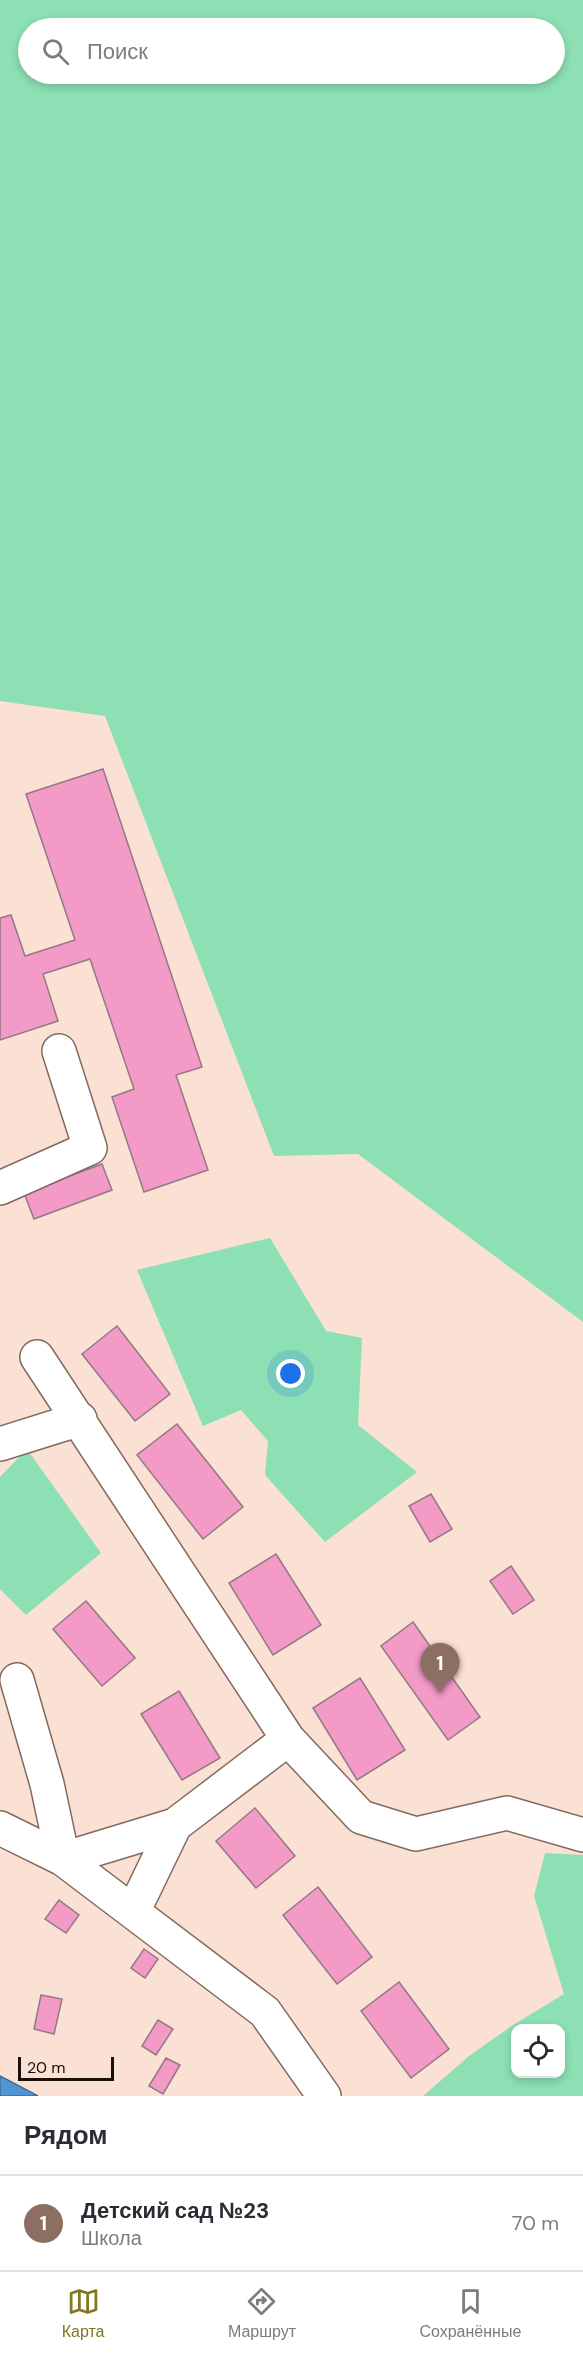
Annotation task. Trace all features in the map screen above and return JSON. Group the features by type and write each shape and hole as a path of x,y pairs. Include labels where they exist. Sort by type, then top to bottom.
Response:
{"street":[{"path":"0,1188 90,1148 59,1051"},
{"path":"37,1357 80,1419 288,1739 361,1817 416,1834 507,1813 583,1835"},
{"path":"0,1444 80,1419"},
{"path":"18,1680 47,1784 63,1859"},
{"path":"63,1859 175,1825 288,1739"},
{"path":"133,1912 175,1825"},
{"path":"0,1828 63,1859 265,2012 324,2096"}],"green space":[{"path":"0,0 583,0 583,1322 358,1154 274,1156 105,716 0,701"},
{"path":"270,1238 326,1331 362,1338 358,1425 417,1472 325,1542 265,1475 268,1441 241,1410 203,1426 137,1270"},
{"path":"27,1449 101,1553 26,1615 0,1589 0,1477"},
{"path":"545,1853 583,1855 583,2096 423,2096 469,2056 511,2026 511,2078 565,2078 565,2024 515,2024 564,1994 534,1896"}],"water":[{"path":"0,2076 38,2096 0,2096"}],"building":[{"path":"103,769 202,1067 176,1075 208,1170 144,1192 112,1097 134,1089 90,959 43,974 58,1021 0,1040 0,918 11,915 25,956 75,940 26,794"},
{"path":"102,1164 112,1190 34,1219 24,1193"},
{"path":"117,1326 170,1394 135,1421 82,1354"},
{"path":"177,1424 243,1507 203,1539 137,1455"},
{"path":"431,1494 452,1529 430,1542 409,1506"},
{"path":"276,1554 321,1625 273,1655 229,1583"},
{"path":"511,1566 534,1600 513,1614 490,1581"},
{"path":"86,1601 135,1658 102,1686 53,1629"},
{"path":"413,1622 480,1717 448,1740 381,1646"},
{"path":"360,1678 405,1750 357,1780 313,1708"},
{"path":"179,1691 220,1758 182,1780 141,1714"},
{"path":"255,1808 295,1856 256,1888 216,1841"},
{"path":"318,1887 372,1957 337,1984 283,1915"},
{"path":"59,1900 79,1915 66,1933 45,1919"},
{"path":"144,1949 158,1959 145,1978 131,1968"},
{"path":"399,1982 449,2049 411,2078 361,2011"},
{"path":"41,1995 62,1999 54,2034 34,2029"},
{"path":"158,2020 173,2029 156,2055 142,2046"},
{"path":"166,2058 180,2065 163,2094 149,2086"}],"place":[{"name":"Детский сад №23","path":"440,1693"}]}
